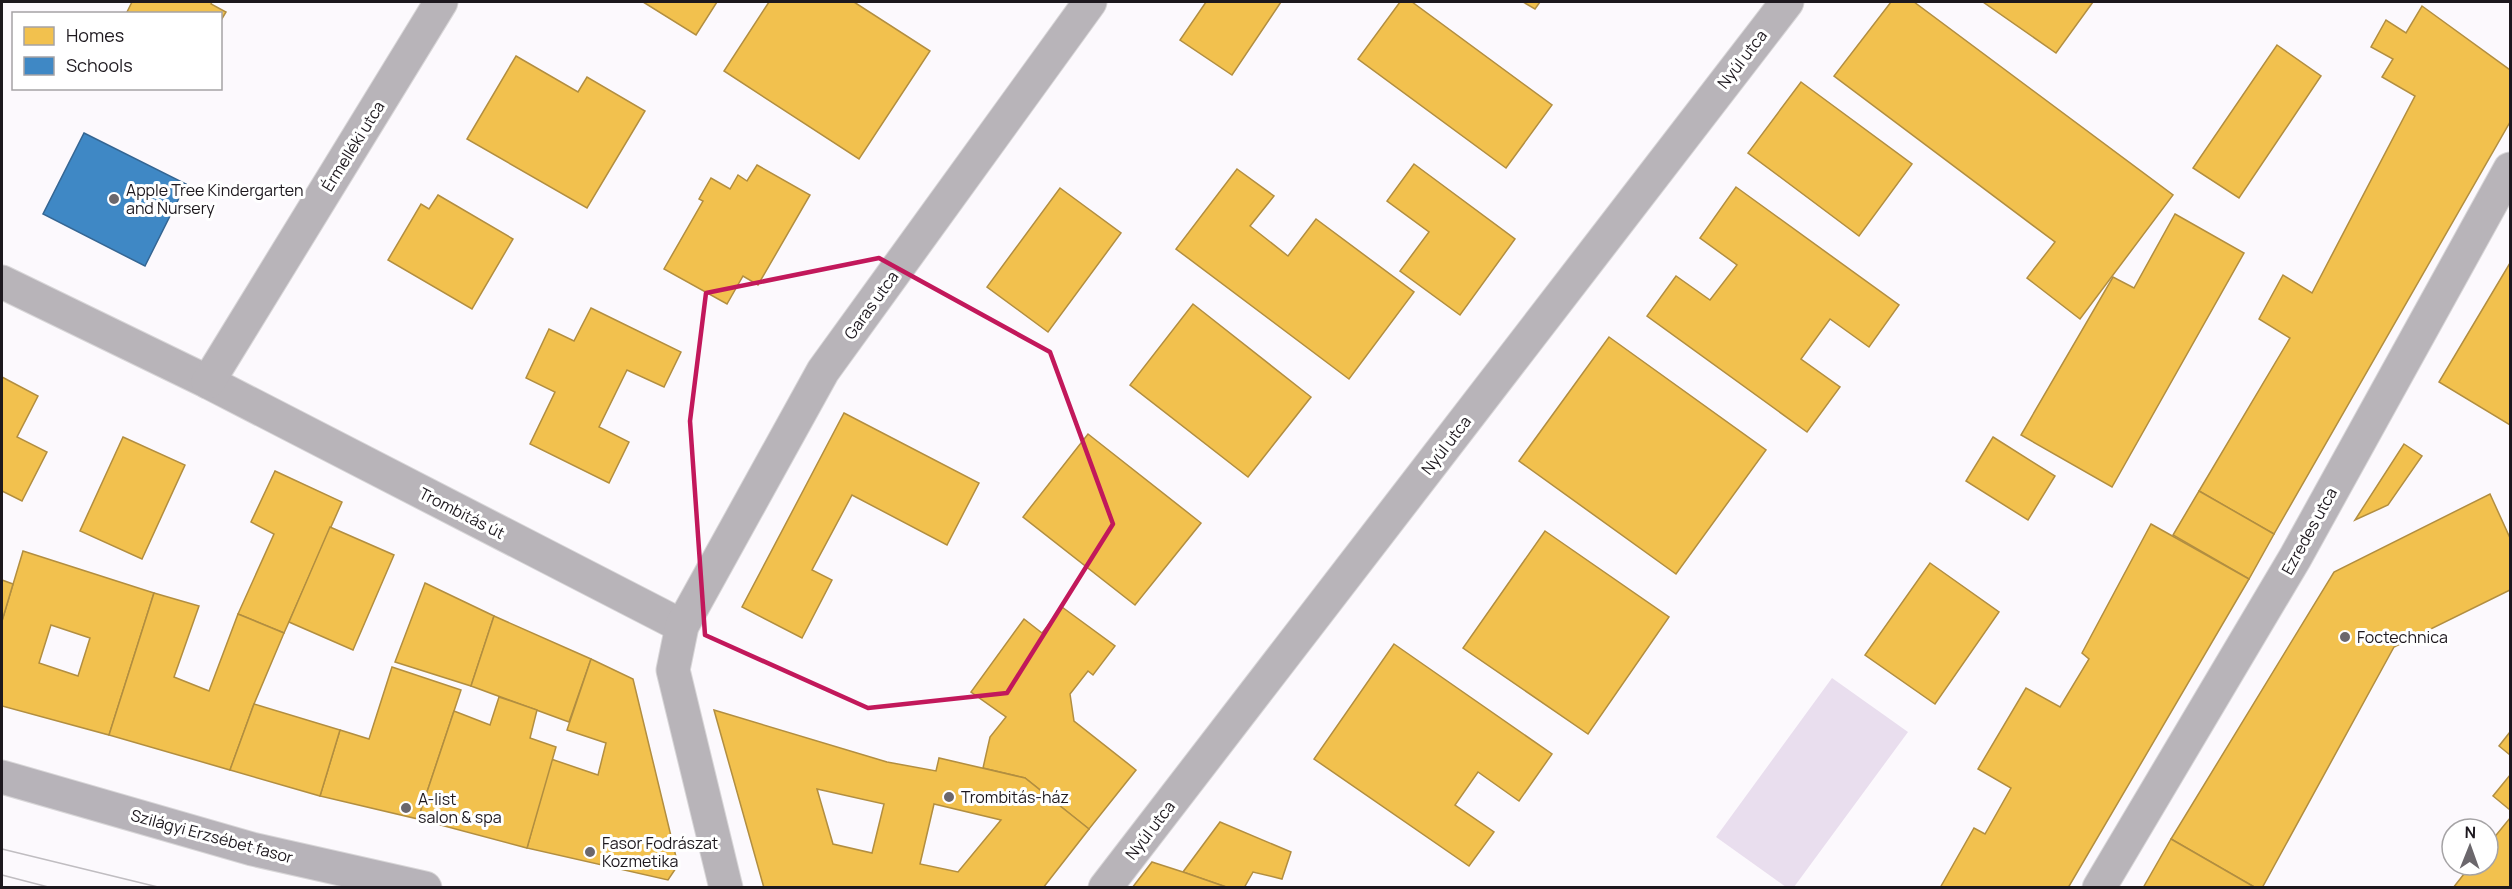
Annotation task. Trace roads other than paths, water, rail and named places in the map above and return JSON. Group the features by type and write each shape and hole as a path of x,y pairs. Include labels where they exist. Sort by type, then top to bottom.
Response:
{"main road":[{"name":"Szilágyi Erzsébet fasor","path":"2,777 252,849 425,888"}],"street":[{"name":"Érmelléki utca","path":"208,382 441,2"},
{"name":"Garas utca","path":"682,626 801,407 823,371 1090,2"},
{"name":"Nyúl utca","path":"1105,888 1787,2"},
{"name":"Ezredes utca","path":"2099,888 2295,558 2511,169"},
{"name":"Trombitás út","path":"2,282 208,382 682,626"},
{"path":"682,626 673,670 726,888"}],"tram line":[{"path":"2,849 162,888"},
{"path":"2,875 52,888"}],"place":[{"name":"Apple Tree Kindergarten and Nursery","path":"114,199"},
{"name":"Foctechnica","path":"2345,637"},
{"name":"Trombitás-ház","path":"949,797"},
{"name":"A-list salon & spa","path":"406,808"},
{"name":"Fasor Fodrászat Kozmetika","path":"590,852"}]}
